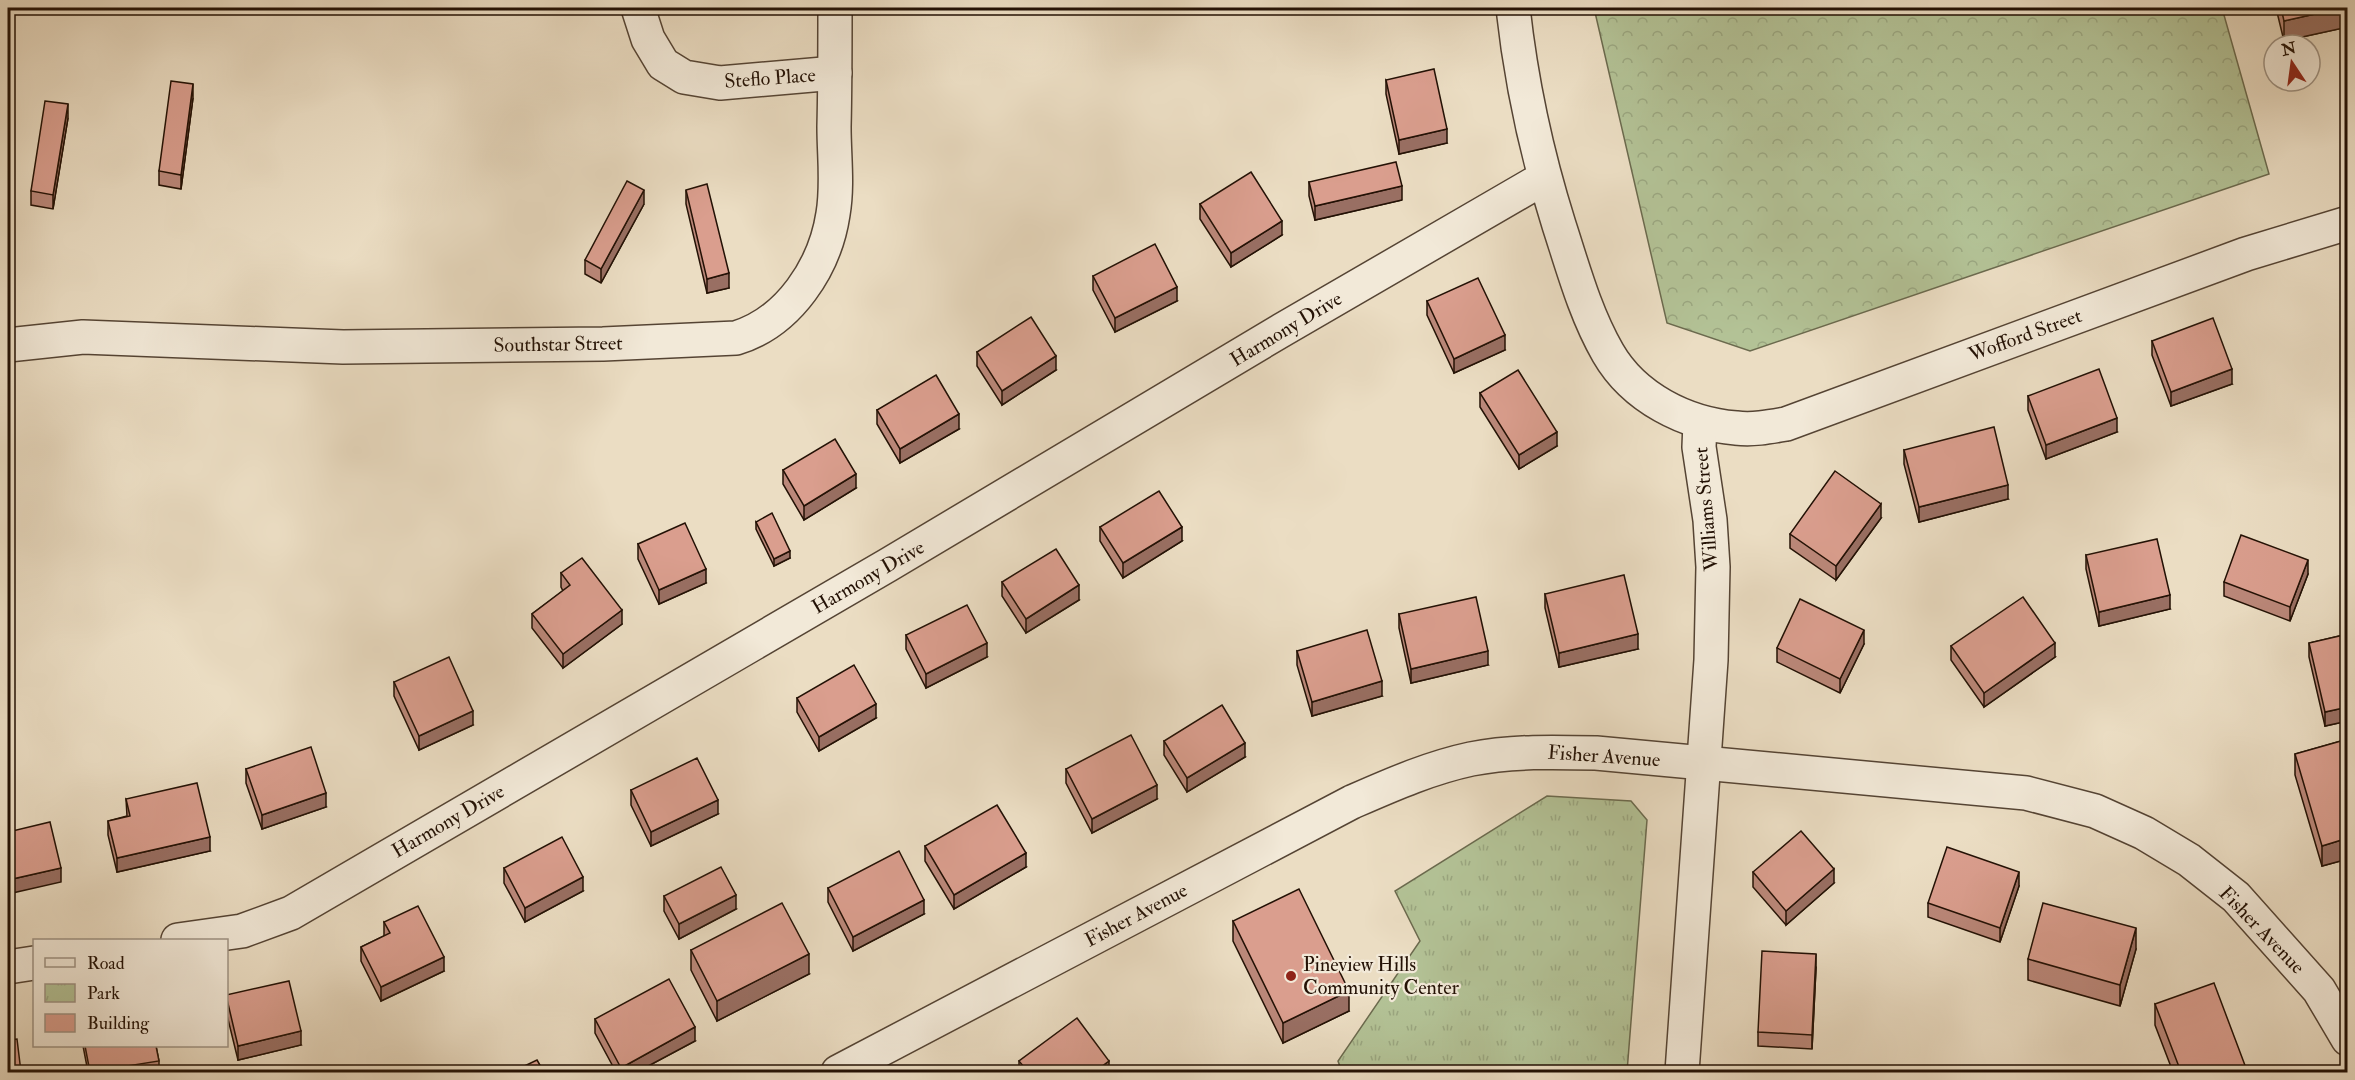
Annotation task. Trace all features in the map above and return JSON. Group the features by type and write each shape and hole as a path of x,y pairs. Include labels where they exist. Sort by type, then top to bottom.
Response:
{"street":[{"name":"Steflo Place","path":"638,8 648,39 663,64 684,77 720,83 835,73"},
{"name":"Southstar Street","path":"8,345 83,337 343,347 603,344 736,338 752,333 780,315 806,284 830,231 836,176 834,151 835,8"},
{"name":"Williams Street","path":"1513,8 1532,124 1544,178 1578,286 1592,322 1608,355 1632,383 1661,406 1700,423 1699,447 1710,520 1713,567 1711,660 1682,1072"},
{"name":"Harmony Drive","path":"185,939 242,931 291,912 888,566 1292,324 1544,178"},
{"name":"Wofford Street","path":"1700,423 1737,429 1786,424 2246,254 2348,223"},
{"name":"Fisher Avenue","path":"838,1072 1352,802 1410,776 1471,759 1533,752 1596,753 2026,793 2095,811 2144,832 2180,854 2236,897 2319,990 2348,1039"},
{"path":"8,967 33,963"}],"green space":[{"path":"1594,8 2222,8 2269,174 1750,351 1667,323"},
{"path":"1547,796 1631,801 1647,820 1627,1072 1342,1072 1338,1061 1420,941 1395,891"}],"building":[{"path":"2281,8 2342,8 2284,21"},
{"path":"1434,69 1447,129 1399,140 1386,80"},
{"path":"171,81 193,84 181,175 159,171"},
{"path":"45,101 68,104 53,195 31,191"},
{"path":"1396,162 1402,186 1315,206 1309,182"},
{"path":"1251,172 1282,221 1231,253 1200,204"},
{"path":"627,181 644,190 601,269 585,260"},
{"path":"707,184 729,273 707,279 686,190"},
{"path":"1155,244 1177,287 1115,318 1093,276"},
{"path":"1478,278 1505,335 1454,359 1427,301"},
{"path":"1031,317 1056,356 1002,391 977,352"},
{"path":"2213,318 2232,369 2171,392 2152,341"},
{"path":"2099,369 2117,418 2046,445 2028,396"},
{"path":"1518,370 1557,432 1519,455 1480,393"},
{"path":"936,375 959,414 900,449 877,410"},
{"path":"1994,427 2008,485 1919,507 1904,450"},
{"path":"835,439 856,474 804,506 783,470"},
{"path":"1835,471 1881,504 1836,566 1790,534"},
{"path":"1159,491 1182,527 1123,563 1100,527"},
{"path":"772,513 790,551 774,559 756,522"},
{"path":"685,523 706,569 659,590 638,544"},
{"path":"2241,535 2308,560 2290,607 2224,582"},
{"path":"2157,539 2170,595 2099,612 2086,555"},
{"path":"1056,549 1079,585 1026,619 1002,582"},
{"path":"582,558 622,610 563,654 532,614 570,585 561,573"},
{"path":"1624,575 1638,634 1559,653 1545,594"},
{"path":"1476,597 1488,651 1411,669 1399,614"},
{"path":"2023,597 2055,643 1984,693 1951,646"},
{"path":"1800,599 1864,630 1840,679 1777,648"},
{"path":"967,605 987,643 926,674 906,635"},
{"path":"1367,630 1382,681 1312,702 1297,651"},
{"path":"2348,634 2348,707 2325,712 2309,643"},
{"path":"449,657 473,711 419,736 394,682"},
{"path":"854,665 876,704 819,737 797,698"},
{"path":"1222,705 1245,743 1187,778 1164,741"},
{"path":"1131,735 1157,785 1092,819 1066,769"},
{"path":"2348,739 2348,838 2322,846 2295,754"},
{"path":"311,747 326,793 262,815 246,769"},
{"path":"697,758 718,800 651,832 631,790"},
{"path":"197,783 210,837 117,858 108,821 130,816 126,799"},
{"path":"997,805 1026,853 954,895 925,846"},
{"path":"50,822 61,868 8,880 8,832"},
{"path":"1801,831 1834,869 1786,911 1753,872"},
{"path":"562,837 583,877 525,908 504,868"},
{"path":"1947,847 2019,872 2000,928 1928,903"},
{"path":"899,851 924,900 853,937 828,888"},
{"path":"721,867 736,895 679,924 664,896"},
{"name":"Pineview Hills Community Center","path":"1299,889 1349,991 1283,1023 1233,921"},
{"path":"782,903 809,954 717,1001 691,950"},
{"path":"2043,903 2136,928 2120,985 2028,959"},
{"path":"418,906 444,957 381,987 361,947 390,933 384,922"},
{"path":"1762,951 1816,954 1812,1035 1758,1032"},
{"path":"669,979 695,1027 621,1068 595,1019"},
{"path":"289,981 301,1031 238,1046 228,995"},
{"path":"2214,983 2246,1068 2234,1072 2181,1072 2155,1004"},
{"path":"1077,1018 1109,1061 1094,1072 1028,1072 1019,1061"},
{"path":"17,1039 21,1072 8,1072 8,1040"},
{"path":"85,1047 156,1047 159,1061 90,1072"},
{"path":"537,1060 544,1072 512,1072"}],"place":[{"name":"Pineview Hills Community Center","path":"1291,976"}]}
